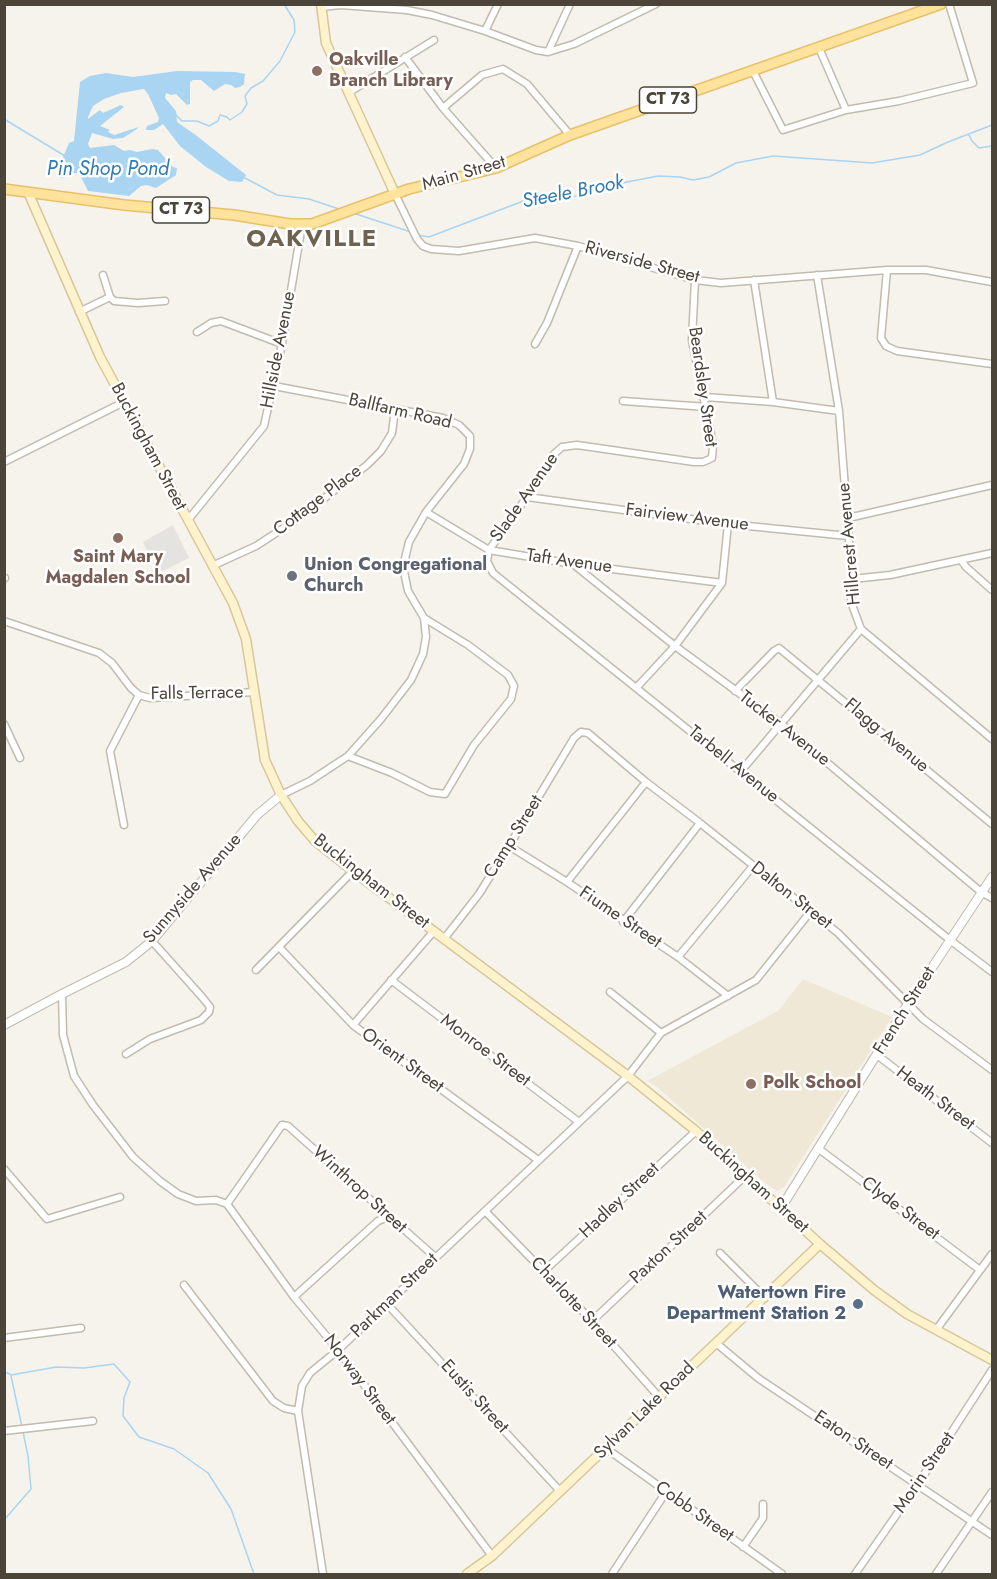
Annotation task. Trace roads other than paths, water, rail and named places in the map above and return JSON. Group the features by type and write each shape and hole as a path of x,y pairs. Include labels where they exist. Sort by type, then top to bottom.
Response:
{"main road":[{"name":"Main Street","path":"4,189 302,225 334,217 395,194 496,168 570,135 941,4"},
{"path":"321,6 326,43 395,194"},
{"name":"Buckingham Street","path":"28,192 79,312 124,402 232,603 246,639 265,760 281,795 297,821 315,841 353,871 628,1076 696,1131 874,1290 907,1314 993,1360"},
{"name":"Sylvan Lake Road","path":"467,1575 492,1556 607,1449 820,1244"}],"street":[{"path":"485,31 498,4"},
{"path":"548,52 570,4"},
{"path":"321,6 340,5 407,10 432,15 548,52 574,44 642,7 656,4"},
{"path":"753,71 783,130 846,110 899,101 973,83 949,4"},
{"path":"348,93 434,40"},
{"path":"819,48 846,110"},
{"path":"405,57 443,108 496,168"},
{"path":"443,108 482,75 503,69 527,84 570,135"},
{"name":"Riverside Street","path":"395,194 417,240 431,249 459,251 535,238 578,246 695,280 721,283 887,270 926,270 993,282"},
{"name":"Hillside Avenue","path":"188,520 264,426 282,344 302,225"},
{"path":"535,344 547,323 578,246"},
{"path":"887,270 881,338 886,346 897,351 993,363"},
{"path":"103,275 110,297 122,303 165,301"},
{"name":"Hillcrest Avenue","path":"741,771 861,630 851,602 852,579 839,411 817,275"},
{"name":"Beardsley Street","path":"562,447 577,445 694,462 703,462 712,458 713,445 707,407 693,340 695,280"},
{"path":"754,280 773,402"},
{"path":"79,312 110,297"},
{"path":"196,332 211,323 220,321 282,344"},
{"name":"Ballfarm Road","path":"274,386 443,418 459,424 470,436 470,449 464,464 426,512 409,542 403,567 408,591 424,618"},
{"path":"705,397 773,402 839,411"},
{"path":"623,401 707,407"},
{"path":"4,462 124,402"},
{"name":"Cottage Place","path":"212,566 256,546 299,518 367,465 381,451 392,433 395,410"},
{"name":"Slade Avenue","path":"489,550 527,497 553,455 562,447"},
{"path":"848,518 993,485"},
{"name":"Fairview Avenue","path":"527,497 728,524 848,536"},
{"name":"Taft Avenue","path":"426,512 489,550 573,564 722,583"},
{"path":"637,687 675,646 722,583 728,524"},
{"name":"Tarbell Avenue","path":"489,550 488,561 493,573 950,940 993,972"},
{"path":"852,579 890,575 993,553"},
{"path":"961,560 993,590"},
{"name":"Tucker Avenue","path":"573,564 675,646 780,723 981,892 993,898"},
{"path":"348,756 392,773 430,792 445,794 474,745 511,699 514,686 508,675 468,645 424,618"},
{"path":"281,795 310,781 348,756 381,719 411,680 423,654 426,637 424,618"},
{"name":"Falls Terrace","path":"4,621 99,652 112,663 139,695 150,698 180,698 255,692"},
{"path":"861,630 993,739"},
{"name":"Flagg Avenue","path":"735,691 779,648 993,824"},
{"name":"Falls Terrace","path":"124,825 110,751 139,695"},
{"path":"4,724 20,758"},
{"name":"Dalton Street","path":"580,732 588,733 646,782 838,933 923,1018 993,1070"},
{"name":"Camp Street","path":"444,939 479,894 574,738 580,732"},
{"path":"567,882 646,782"},
{"name":"Sunnyside Avenue","path":"4,1025 126,962 152,941 257,815 281,795"},
{"path":"623,922 700,823"},
{"name":"Fiume Street","path":"510,846 678,957 728,996"},
{"path":"678,957 753,866"},
{"path":"256,970 353,871"},
{"name":"French Street","path":"781,1208 908,1004 993,877"},
{"path":"610,992 661,1033 756,980 811,911"},
{"path":"353,1025 434,931"},
{"path":"126,1054 150,1039 201,1020 209,1012 210,1007 202,997 152,941"},
{"name":"Orient Street","path":"279,947 353,1025 538,1160"},
{"name":"Monroe Street","path":"391,980 579,1122"},
{"path":"62,994 63,1035 74,1076 133,1157 178,1194 196,1201 216,1200 227,1204"},
{"name":"Parkman Street","path":"323,1575 297,1411 302,1386 310,1373 338,1350 628,1076 661,1033"},
{"name":"Heath Street","path":"877,1055 993,1143"},
{"name":"Winthrop Street","path":"227,1204 282,1125 288,1126 435,1257"},
{"name":"Hadley Street","path":"544,1271 696,1131"},
{"name":"Clyde Street","path":"819,1149 980,1270"},
{"path":"4,1168 47,1220 120,1197"},
{"name":"Paxton Street","path":"592,1321 745,1176"},
{"name":"Norway Street","path":"227,1204 294,1297 338,1350 492,1556"},
{"name":"Charlotte Street","path":"485,1211 592,1321 659,1397"},
{"path":"294,1297 378,1221 388,1217"},
{"path":"720,1252 765,1298"},
{"path":"936,1330 993,1254"},
{"path":"184,1285 273,1401 284,1408 297,1411"},
{"name":"Eustis Street","path":"387,1304 560,1491"},
{"path":"4,1338 81,1328"},
{"name":"Eaton Street","path":"716,1344 758,1378 993,1535"},
{"name":"Morin Street","path":"855,1575 993,1370"},
{"path":"4,1431 93,1421"},
{"name":"Cobb Street","path":"607,1449 778,1573"},
{"path":"936,1575 993,1491"},
{"path":"612,1575 666,1492"},
{"path":"743,1546 763,1518 763,1504"}],"water":[{"name":"Pin Shop Pond","path":"177,71 245,74 244,84 240,87 235,88 225,84 214,91 201,80 193,80 190,82 190,104 187,105 176,94 166,93 165,98 176,111 177,122 246,175 242,182 229,181 206,167 180,146 163,124 154,130 146,130 147,126 158,122 159,118 144,89 104,99 93,106 88,117 88,119 100,110 103,113 121,105 124,107 100,126 110,130 108,132 114,135 139,127 137,129 123,138 113,139 92,133 88,144 90,148 114,145 124,151 158,150 173,167 177,168 176,175 156,188 141,186 129,196 88,191 79,173 72,173 64,178 57,177 69,143 74,141 80,82 90,76 106,73 133,77"}],"waterway":[{"path":"175,114 182,121 197,121 209,126 218,121 220,115 230,120 242,112 247,104 245,96 251,88 263,81 280,61 295,32 294,20 284,4"},
{"name":"Steele Brook","path":"4,119 65,156"},
{"name":"Steele Brook","path":"418,235 429,237 526,200 576,196 658,176 693,180 709,177 736,163 773,156 872,163 920,155 992,125"},
{"path":"969,135 979,148 992,146"},
{"name":"Steele Brook","path":"245,178 277,195 309,199 339,209"},
{"name":"Steele Brook","path":"353,213 411,232"},
{"path":"11,1375 56,1367 84,1368 114,1364 130,1382 124,1398 123,1416 139,1437 174,1449 208,1473 231,1509 254,1574"},
{"path":"4,1372 10,1374"},
{"path":"11,1376 22,1427"},
{"path":"4,1520 31,1489 23,1432"}],"place":[{"name":"Oakville Branch Library","path":"317,71"},
{"name":"Saint Mary Magdalen School","path":"118,538"},
{"name":"Union Congregational Church","path":"292,576"},
{"name":"Polk School","path":"751,1084"},
{"name":"Watertown Fire Department Station 2","path":"858,1304"}],"district":[{"name":"OAKVILLE","path":"312,240"}]}
